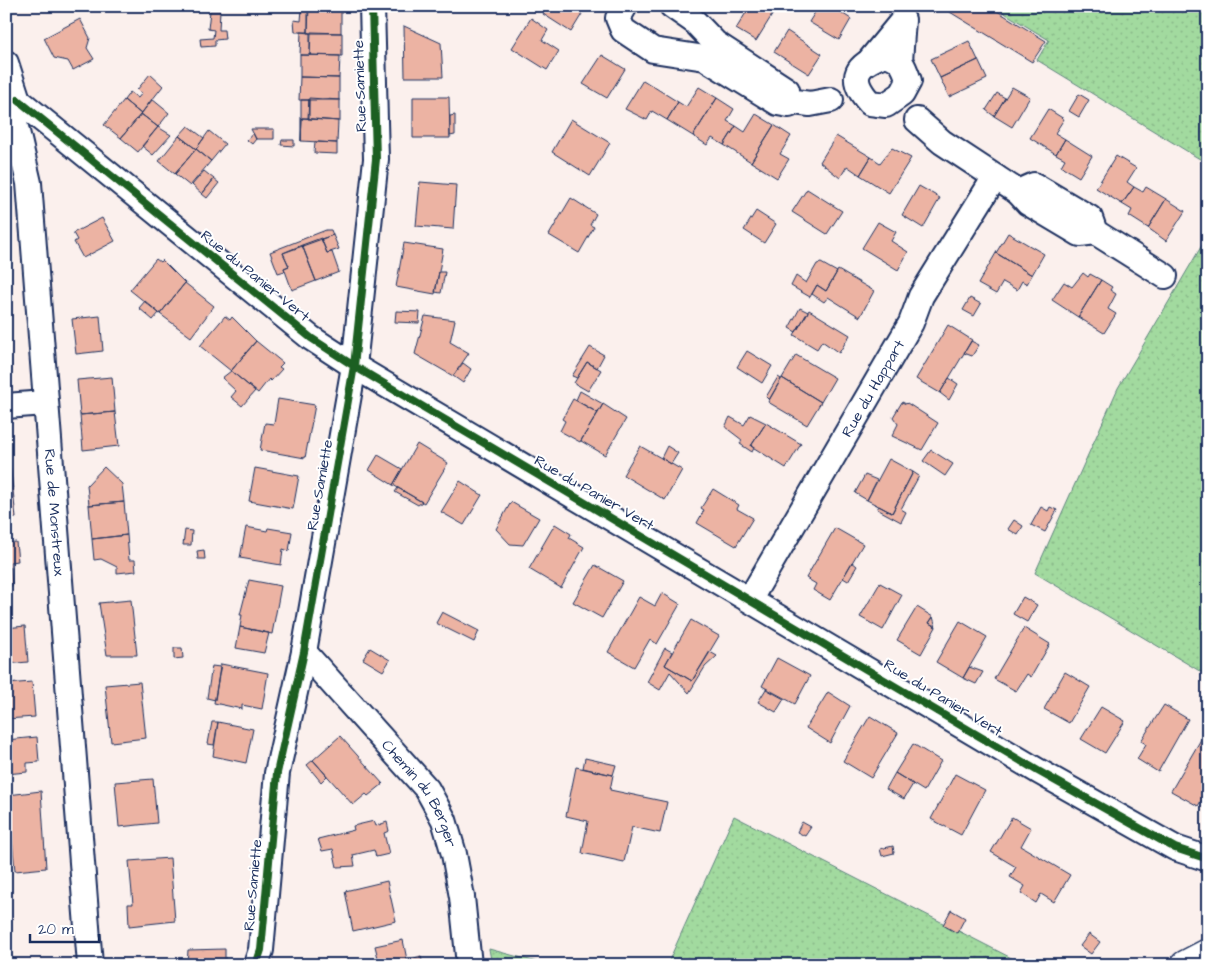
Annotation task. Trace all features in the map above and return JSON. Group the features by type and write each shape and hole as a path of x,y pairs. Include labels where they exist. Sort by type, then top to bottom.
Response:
{"highway":[{"path":"1185,965 1208,953"}],"street":[{"name":"Rue Samiette","path":"256,965 261,950 276,773 304,652 354,366 376,159 372,6"},
{"path":"625,6 618,18 623,30 653,50 705,58 778,103 789,105 795,102 810,104 831,100 876,102 902,94 907,13"},
{"path":"672,6 695,22 715,43 786,89 795,102"},
{"path":"831,100 864,67 907,13"},
{"path":"917,120 904,71 886,54 864,67 859,90 876,102 917,120 942,142 1018,192 1034,186 1090,218 1095,232 1165,276"},
{"name":"Rue de Monstreux","path":"6,63 18,100 15,123 29,182 90,965"},
{"name":"Rue du Panier Vert","path":"18,100 311,338 354,366 1038,771 1175,848 1203,855"},
{"name":"Rue du Happart","path":"750,599 911,323 921,296 995,177"},
{"path":"6,406 46,403"},
{"name":"Chemin du Berger","path":"304,652 427,789 444,820 454,854 462,897 469,965"}],"green space":[{"path":"993,6 1208,6 1208,164 1037,60 1049,40"},
{"path":"1208,235 1208,676 1035,573 1118,388"},
{"path":"734,816 1025,965 667,965"},
{"path":"489,949 548,965 492,965"}],"building":[{"path":"548,6 570,6 582,14 571,32 543,14"},
{"path":"750,6 765,6 774,12 756,41 736,29"},
{"path":"819,6 831,6 851,19 839,40 809,22"},
{"path":"940,6 989,6 1046,41 1032,62"},
{"path":"309,7 341,9 341,33 308,33"},
{"path":"302,9 308,9 308,32 295,32 294,20 301,21"},
{"path":"210,11 220,11 219,30 224,30 225,39 215,40 215,46 201,47 200,39 213,38 214,30 208,29"},
{"path":"531,18 548,30 542,40 559,51 547,70 512,48"},
{"path":"80,19 90,38 87,48 94,59 73,70 68,61 54,58 44,38"},
{"path":"404,26 441,43 443,77 405,77"},
{"path":"787,31 822,54 809,74 774,52"},
{"path":"301,32 310,33 310,55 300,55"},
{"path":"311,32 342,33 342,56 310,55"},
{"path":"969,41 978,60 940,78 931,59"},
{"path":"300,55 340,56 339,78 300,77"},
{"path":"602,55 625,69 607,98 583,84"},
{"path":"978,60 987,79 949,97 940,78"},
{"path":"150,74 163,86 141,114 124,100 130,92 138,98 142,93 137,90"},
{"path":"300,77 339,78 339,100 299,100"},
{"path":"643,80 678,102 667,120 652,111 647,120 625,109"},
{"path":"699,87 717,98 693,136 667,120 678,102 686,107"},
{"path":"1012,87 1030,97 1012,127 994,116"},
{"path":"997,93 1005,98 994,116 986,110"},
{"path":"1079,94 1089,100 1079,117 1069,111"},
{"path":"413,97 449,97 450,138 413,138"},
{"path":"309,98 340,100 340,121 308,119"},
{"path":"717,98 734,109 727,121 736,126 724,145 712,138 707,145 693,136"},
{"path":"152,99 169,113 158,127 141,114"},
{"path":"124,100 141,114 121,138 104,125"},
{"path":"301,100 309,100 309,118 302,118 301,141"},
{"path":"1048,109 1064,119 1055,133 1065,139 1056,154 1030,138"},
{"path":"141,114 158,127 138,152 121,138"},
{"path":"756,114 774,125 751,162 724,145 736,126 745,132"},
{"path":"455,115 455,135 450,136 450,116"},
{"path":"302,118 338,121 337,143 301,141"},
{"path":"571,119 610,143 590,176 552,152"},
{"path":"774,125 791,136 780,154 789,159 777,178 751,162"},
{"path":"188,126 204,138 196,149 179,136"},
{"path":"158,127 171,135 153,155 142,146"},
{"path":"251,129 274,129 274,139 256,139"},
{"path":"209,131 225,144 211,161 196,149"},
{"path":"253,133 256,139 252,144 247,140"},
{"path":"179,136 196,149 175,174 159,161"},
{"path":"836,136 871,157 860,175 847,166 840,178 820,162"},
{"path":"1065,139 1092,156 1079,177 1061,166 1065,159 1056,154"},
{"path":"282,140 294,140 294,146 281,145"},
{"path":"315,142 337,143 337,154 314,153"},
{"path":"892,148 911,158 889,193 860,175 871,157 880,163"},
{"path":"196,149 211,161 190,186 175,174"},
{"path":"1116,156 1136,168 1127,182 1134,187 1122,204 1096,188"},
{"path":"204,171 214,179 202,194 192,185"},
{"path":"214,179 219,183 207,198 202,194"},
{"path":"420,182 456,185 453,229 416,226"},
{"path":"919,186 940,198 923,228 902,215"},
{"path":"1134,187 1143,192 1146,187 1166,199 1148,228 1129,216 1132,210 1122,204"},
{"path":"807,189 842,211 827,234 792,212"},
{"path":"571,198 596,214 590,225 594,227 579,253 549,235"},
{"path":"1166,199 1185,211 1166,241 1148,228"},
{"path":"756,211 776,224 764,243 744,230"},
{"path":"102,218 115,241 83,258 74,242 77,240 73,233"},
{"path":"878,222 896,232 891,241 908,252 898,270 862,248"},
{"path":"326,230 331,230 333,235 283,253 289,266 284,268 285,271 278,273 270,252"},
{"path":"1008,233 1044,254 1032,275 996,253"},
{"path":"333,235 339,249 327,253 321,239"},
{"path":"321,238 327,253 332,252 339,272 316,281 302,245"},
{"path":"404,243 443,249 435,294 396,287"},
{"path":"302,245 316,281 292,290 284,268 289,266 283,253"},
{"path":"996,253 1032,275 1027,284 1022,281 1017,290 1003,282 996,294 978,284"},
{"path":"156,259 160,262 162,260 185,283 160,314 130,290"},
{"path":"821,263 837,272 826,291 817,285 810,297 791,286 796,276 806,283 817,264"},
{"path":"838,270 874,291 860,317 828,297 824,302 812,294 817,285 826,291"},
{"path":"439,272 445,272 441,293 435,292"},
{"path":"1083,273 1088,277 1090,274 1101,280 1078,317 1052,300 1064,282 1072,287"},
{"path":"1101,280 1112,287 1110,290 1116,294 1108,309 1116,314 1104,333 1078,317"},
{"path":"185,283 214,306 191,337 160,314"},
{"path":"970,298 981,304 974,316 963,310"},
{"path":"145,301 159,313 153,320 139,308"},
{"path":"800,308 808,312 796,332 789,328"},
{"path":"809,310 850,335 839,353 822,341 817,349 794,335"},
{"path":"396,311 420,312 419,323 395,322"},
{"path":"100,316 103,351 76,354 72,319"},
{"path":"225,316 230,320 232,317 256,341 231,371 200,346"},
{"path":"425,316 455,320 450,342 469,353 453,376 415,354"},
{"path":"948,325 972,340 940,393 916,379"},
{"path":"256,341 283,363 279,367 282,369 271,381 269,379 258,393 231,371"},
{"path":"971,341 979,345 972,356 964,353"},
{"path":"590,347 604,355 597,368 587,362 577,378 572,376"},
{"path":"747,351 772,366 762,383 737,367"},
{"path":"796,355 835,378 821,402 782,378"},
{"path":"587,362 601,370 588,391 574,383"},
{"path":"463,363 471,369 463,383 453,376"},
{"path":"231,371 255,391 242,406 231,397 236,391 222,378"},
{"path":"112,377 115,412 80,415 77,380"},
{"path":"778,377 781,379 769,400 766,397"},
{"path":"782,378 821,402 807,425 768,402"},
{"path":"949,378 958,384 949,400 940,393"},
{"path":"580,391 603,404 598,413 576,400"},
{"path":"278,399 315,405 305,458 260,450 265,423 274,424"},
{"path":"573,399 598,413 580,442 560,431 565,421 562,419"},
{"path":"902,402 907,403 938,423 922,450 892,436 898,424 893,417"},
{"path":"603,404 626,419 605,455 581,441"},
{"path":"115,412 119,446 83,450 80,415"},
{"path":"750,415 766,423 751,446 754,448 752,452 740,444 742,440 725,427 730,417 744,425"},
{"path":"766,423 801,444 786,468 751,446"},
{"path":"417,444 448,463 424,503 393,485"},
{"path":"640,446 682,470 665,500 623,475"},
{"path":"667,446 678,453 671,464 661,458"},
{"path":"931,450 953,464 945,476 923,461"},
{"path":"6,454 9,454 16,518 6,519"},
{"path":"378,455 402,469 393,485 369,470"},
{"path":"889,459 913,472 892,513 867,500"},
{"path":"104,467 122,484 124,502 89,505 87,485"},
{"path":"255,468 299,476 293,509 249,501"},
{"path":"913,472 919,476 901,509 906,512 901,522 877,509 879,506 892,513"},
{"path":"865,475 877,480 867,500 855,493"},
{"path":"460,481 482,495 464,525 441,512"},
{"path":"398,488 422,502 418,505 395,492"},
{"path":"713,489 739,505 737,509 753,518 736,546 697,523 704,510 701,508"},
{"path":"124,502 127,535 92,539 89,505"},
{"path":"511,502 539,518 523,545 510,544 496,529"},
{"path":"1041,507 1048,511 1050,507 1057,510 1045,532 1031,525"},
{"path":"1014,520 1023,526 1018,535 1008,529"},
{"path":"555,524 571,534 569,538 584,547 561,588 529,569"},
{"path":"246,527 267,531 268,528 292,532 289,551 283,549 281,565 240,558"},
{"path":"835,528 863,544 830,600 813,590 816,584 806,578"},
{"path":"185,530 192,531 191,545 183,545"},
{"path":"127,535 129,560 135,560 136,571 117,573 117,567 101,559 94,560 92,539"},
{"path":"16,542 18,561 10,562 12,586 6,587 6,543"},
{"path":"204,550 205,559 198,559 197,551"},
{"path":"852,562 857,566 848,581 843,578"},
{"path":"595,565 623,581 602,618 573,602"},
{"path":"249,580 281,586 272,634 240,627 242,615 240,615"},
{"path":"880,583 902,595 883,630 860,617"},
{"path":"662,593 680,604 657,644 650,639 634,667 608,652 639,597 655,606"},
{"path":"1023,597 1037,605 1027,622 1013,614"},
{"path":"131,600 137,655 107,655 99,603"},
{"path":"917,607 933,617 929,623 936,627 921,654 897,640"},
{"path":"442,612 479,631 474,642 436,623"},
{"path":"933,617 936,627 929,623"},
{"path":"691,620 719,636 692,681 665,665"},
{"path":"960,621 987,637 963,678 936,662"},
{"path":"25,626 28,662 6,664 6,628"},
{"path":"240,627 269,633 264,653 236,648"},
{"path":"1024,628 1050,644 1031,677 1027,674 1016,691 994,679"},
{"path":"174,648 182,648 183,658 174,659"},
{"path":"370,648 390,660 383,671 363,659"},
{"path":"665,648 672,652 665,665 692,681 710,652 717,656 705,667 689,693 670,672 660,690 647,682"},
{"path":"777,658 810,676 795,704 762,686"},
{"path":"221,664 268,673 262,709 242,705 242,709 214,703"},
{"path":"212,666 220,667 215,700 207,698"},
{"path":"969,667 983,672 976,684 963,678"},
{"path":"1065,672 1090,687 1069,723 1044,709"},
{"path":"32,682 35,717 6,719 6,684"},
{"path":"140,682 146,738 111,742 105,685"},
{"path":"766,689 784,699 776,712 758,702"},
{"path":"828,692 850,706 830,743 806,728"},
{"path":"1164,705 1188,719 1158,772 1137,759 1146,744 1141,741"},
{"path":"1101,707 1125,721 1105,753 1081,739"},
{"path":"870,716 898,733 871,778 843,761"},
{"path":"212,722 218,722 214,745 208,744"},
{"path":"218,722 253,729 246,763 213,756"},
{"path":"1207,729 1208,775 1204,782 1208,784 1208,790 1198,806 1171,791"},
{"path":"340,736 383,784 368,796 366,794 353,805 313,760"},
{"path":"37,737 39,762 27,763 27,772 6,774 6,740"},
{"path":"913,744 941,761 924,791 895,773"},
{"path":"585,758 616,765 613,775 583,768"},
{"path":"313,760 327,776 321,782 307,765"},
{"path":"576,767 613,775 610,790 667,802 660,833 632,827 624,862 582,853 588,821 566,816"},
{"path":"895,773 913,784 904,799 886,789"},
{"path":"955,774 985,790 961,835 931,819"},
{"path":"153,779 157,823 119,827 115,782"},
{"path":"41,791 46,868 15,871 8,795"},
{"path":"1012,817 1031,828 1021,846 1070,875 1054,902 1041,894 1036,903 1021,893 1025,886 1010,877 1016,867 991,852"},
{"path":"374,821 376,826 387,822 389,831 384,833 389,854 376,857 374,850 353,855 355,866 337,867 333,849 322,851 318,839 354,830 353,826"},
{"path":"802,822 811,827 805,836 797,832"},
{"path":"893,846 894,853 882,856 880,849"},
{"path":"170,858 175,921 129,926 128,904 133,904 129,861"},
{"path":"387,881 396,921 353,931 345,891"},
{"path":"951,910 965,918 957,933 943,925"},
{"path":"1089,934 1100,942 1091,954 1080,946"},
{"path":"403,940 407,960 421,956 423,965 357,965 378,958 375,946"},
{"path":"225,949 225,965 187,965 188,950"}],"cycle path":[{"path":"256,965 261,950 277,773 304,652 354,366 376,159 372,6"},
{"path":"18,100 311,338 354,366 1038,771 1175,848 1208,859"}]}
